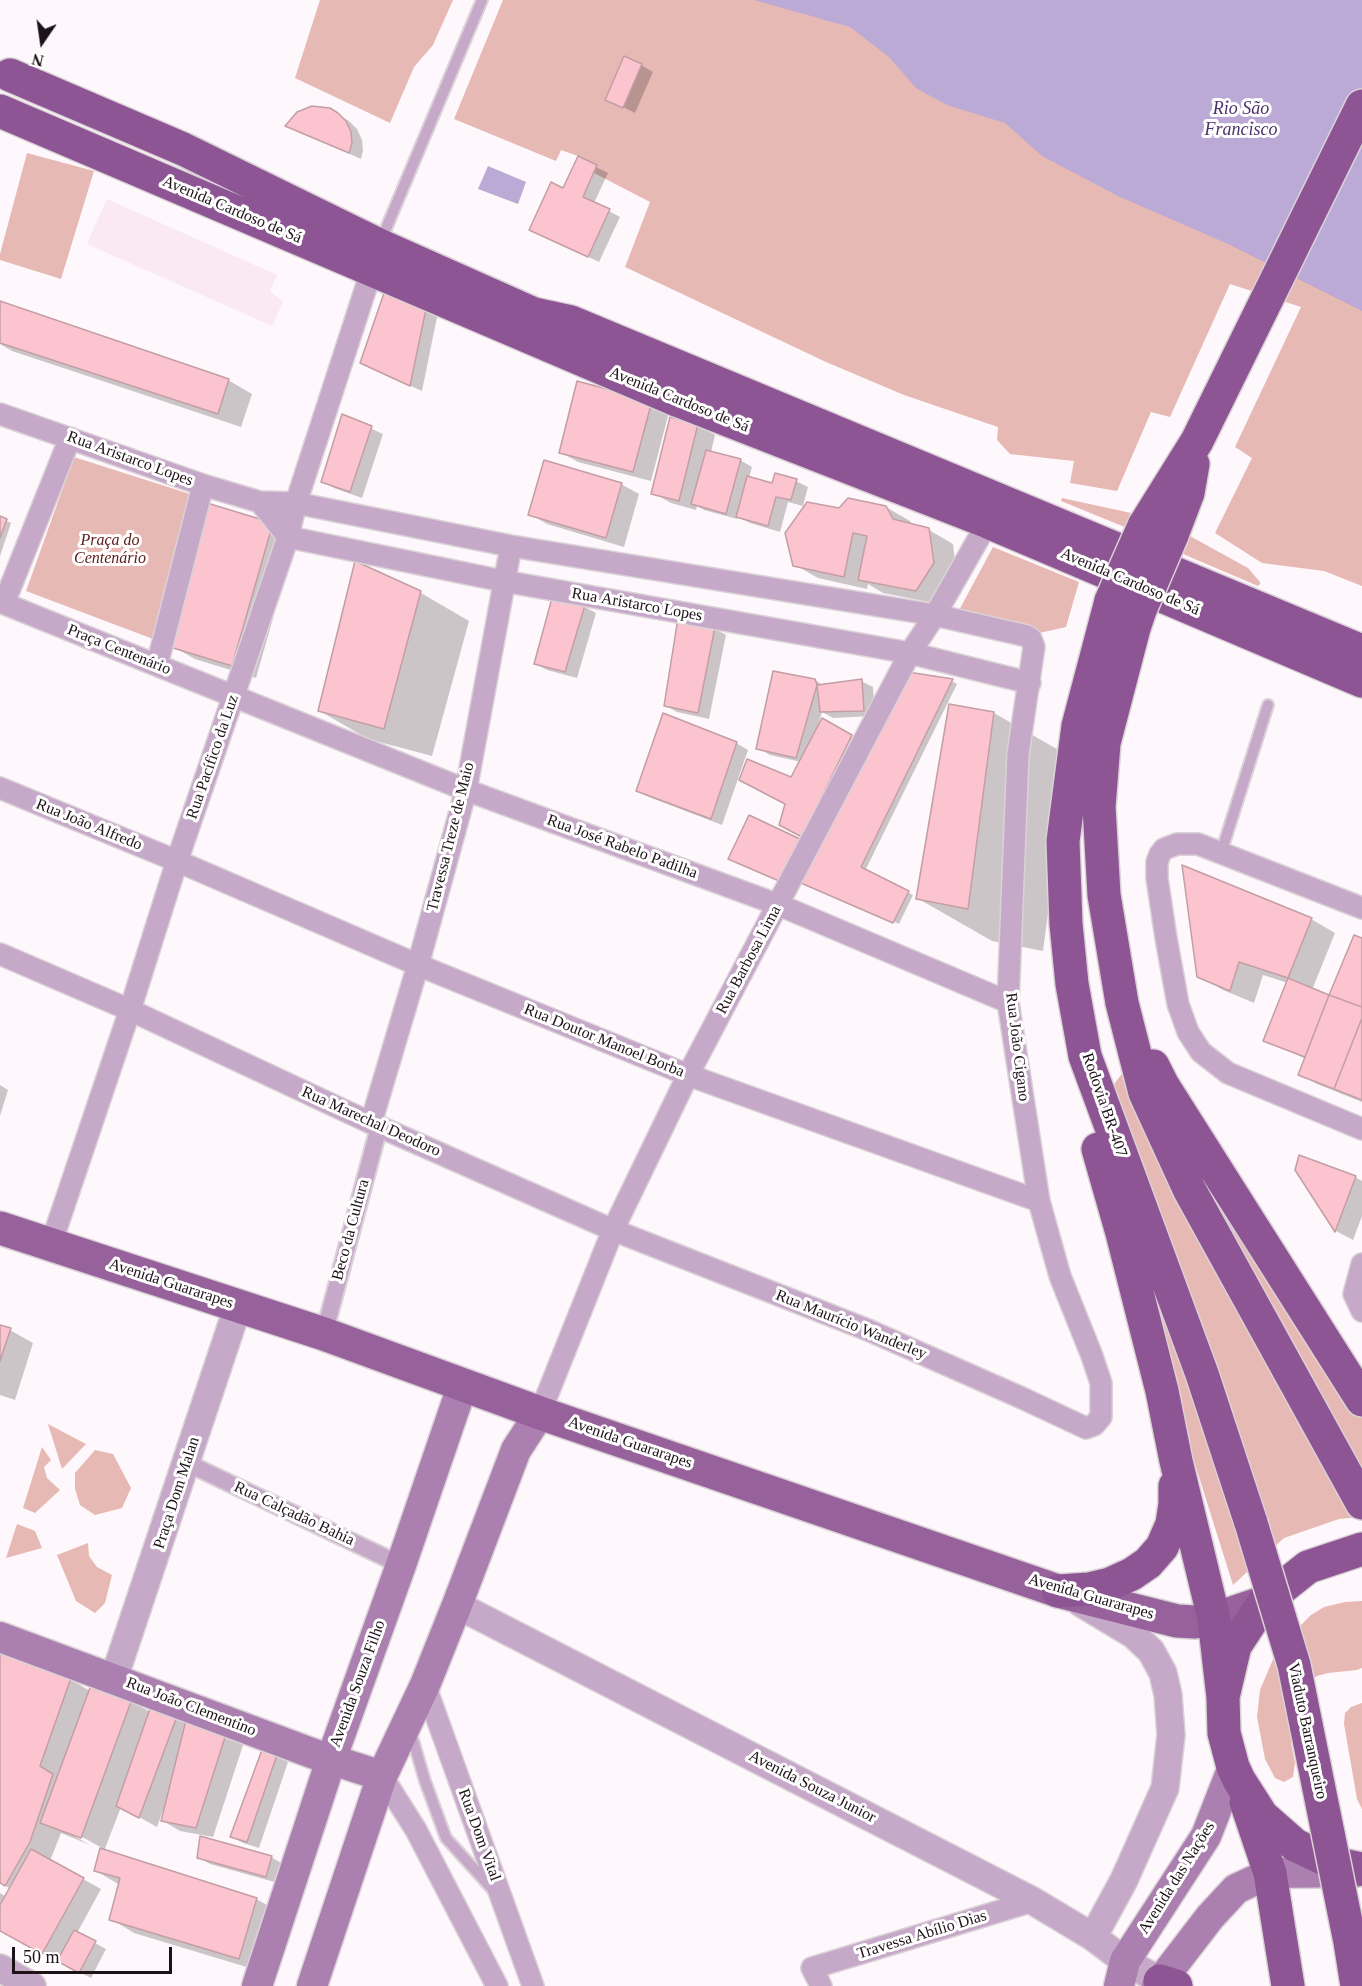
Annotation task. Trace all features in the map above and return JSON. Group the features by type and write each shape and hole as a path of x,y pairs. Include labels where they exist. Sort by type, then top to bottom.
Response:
{"highway":[{"name":"Avenida Cardoso de Sá","path":"5,70 183,148 376,257 679,401 988,522 1362,681"},
{"path":"0,110 9,101 13,88 5,70"},
{"path":"1360,1499 1189,1189 1144,1093 1122,1003 1104,895 1099,807 1104,743 1126,605 1188,493 1197,441 1362,106"},
{"name":"Avenida Cardoso de Sá","path":"0,110 376,257 534,314 571,322 1362,651"},
{"name":"Rodovia BR-407","path":"1126,605 1078,726 1063,841 1066,924 1072,984 1085,1056 1203,1374 1251,1523"},
{"path":"1122,1003 1162,1084 1362,1400"},
{"path":"1085,1056 1088,1115 1125,1245 1162,1391 1176,1461 1214,1619 1223,1697 1224,1733 1270,1873 1288,1986"},
{"path":"1058,1591 1089,1589 1110,1584 1132,1574 1148,1563 1162,1547 1172,1524 1176,1461"},
{"name":"Viaduto Barranqueiro","path":"1251,1523 1294,1665 1357,1986"},
{"path":"1223,1697 1235,1646 1264,1602 1308,1567 1362,1549"},
{"path":"1236,1774 1262,1816 1295,1845 1333,1863 1362,1871"}],"main road":[{"name":"Avenida Guararapes","path":"0,1228 324,1334 540,1413 1058,1591 1177,1621 1195,1622 1214,1619 1264,1602"},
{"name":"Avenida Souza Filho","path":"257,1986 331,1760 463,1384"},
{"path":"312,1986 382,1776 425,1685 458,1605 516,1450 540,1413"},
{"name":"Rua João Clementino","path":"0,1637 331,1760 382,1776"},
{"name":"Avenida das Nações","path":"1122,1973 1206,1836 1236,1774"},
{"path":"1164,1984 1210,1917 1236,1889 1270,1873 1362,1871"}],"street":[{"name":"Rua Pacífico da Luz","path":"51,1244 130,1010 177,861 288,537 296,503 376,257"},
{"name":"Rua Aristarco Lopes","path":"0,414 203,485 260,502 296,503 511,546 936,615 1027,636 1034,647"},
{"path":"2,602 70,438"},
{"path":"157,665 203,485"},
{"path":"260,502 288,537"},
{"name":"Rua Barbosa Lima","path":"540,1413 614,1230 688,1075 910,653 936,615 988,522"},
{"name":"Rua Aristarco Lopes","path":"288,537 503,581 910,653 1030,683"},
{"name":"Travessa Treze de Maio","path":"375,1125 466,790 511,546"},
{"name":"Praça Centenário","path":"2,602 234,697"},
{"name":"Rua João Cigano","path":"1034,647 1018,754 1008,1002 1039,1201 1060,1276 1101,1383 1101,1417 1094,1425 1086,1428"},
{"name":"Rua José Rabelo Padilha","path":"234,697 466,790 779,905 1008,1002"},
{"name":"Rua João Alfredo","path":"0,788 177,861"},
{"path":"1362,908 1198,844 1177,844 1164,849 1157,862 1157,878 1178,1005 1188,1032 1201,1052 1228,1073 1362,1129"},
{"name":"Rua Doutor Manoel Borba","path":"177,861 418,965 688,1075 1039,1201"},
{"name":"Rua Marechal Deodoro","path":"0,954 130,1010 375,1125 614,1230"},
{"name":"Beco da Cultura","path":"324,1334 375,1125"},
{"name":"Rua Maurício Wanderley","path":"614,1230 868,1330 1086,1428"},
{"path":"1362,1264 1354,1294 1362,1311"},
{"name":"Praça Dom Malan","path":"114,1678 238,1306"},
{"name":"Rua Calçadão Bahia","path":"187,1463 401,1565"},
{"path":"1058,1591 1103,1615 1143,1643 1151,1652 1162,1673 1168,1695 1171,1735 1165,1788 1125,1880 1094,1937"},
{"name":"Avenida Souza Junior","path":"458,1605 1033,1901 1094,1937 1122,1973 1164,1984"},
{"name":"Rua Dom Vital","path":"425,1685 532,1986"},
{"path":"382,1776 416,1830 497,1986"},
{"name":"Travessa Abílio Dias","path":"817,1977 1033,1901"},
{"path":"0,1968 32,1986"}],"lane":[{"path":"376,257 482,0"},
{"path":"1221,853 1268,705"},
{"path":"408,1722 446,1838 502,1900"}],"shaded area":[{"path":"107,199 277,275 270,291 283,302 272,326 87,244"}],"green space":[{"path":"320,0 453,0 433,45 414,67 390,123 295,78"},
{"path":"503,0 975,0 1362,169 1362,586 1324,571 1262,563 1215,533 1252,458 1235,447 1301,307 1230,284 1170,417 1151,412 1117,491 1070,483 1074,461 1010,454 997,440 998,427 904,395 826,362 625,267 650,202 594,173 597,165 578,156 561,150 556,161 454,119"},
{"path":"27,153 94,171 61,279 0,260"},
{"name":"Praça do Centenário","path":"74,457 193,495 153,639 26,591"},
{"path":"1062,498 1131,513 1127,528 1061,501"},
{"path":"1190,536 1248,568 1260,584 1258,586 1183,554"},
{"path":"993,547 1079,582 1066,627 1035,634 957,614"},
{"path":"1139,1051 1362,1415 1362,1517 1339,1519 1284,1538 1233,1585 1177,1407 1096,1108"},
{"path":"48,1424 86,1444 62,1469"},
{"path":"42,1447 51,1460 44,1467 47,1478 60,1490 35,1513 23,1508"},
{"path":"95,1450 113,1454 131,1488 122,1508 95,1515 80,1505 75,1489 75,1473"},
{"path":"17,1524 35,1531 42,1548 6,1558"},
{"path":"88,1543 89,1556 97,1567 112,1575 105,1603 95,1613 76,1601 57,1555"},
{"path":"1362,1601 1362,1668 1317,1676 1304,1685 1293,1722 1291,1743 1295,1763 1293,1777 1284,1782 1275,1778 1265,1759 1257,1717 1260,1690 1274,1657 1311,1615 1324,1607"},
{"path":"1362,1703 1362,1809 1357,1799 1344,1724 1345,1713 1351,1707"}],"water":[{"name":"Rio São Francisco","path":"754,0 1362,0 1362,311 1226,243 1120,197 1042,156 1005,123 947,105 916,88 889,57 850,27"},
{"path":"488,166 526,182 518,204 478,189"}],"building":[{"path":"624,56 642,64 623,108 605,100"},
{"path":"312,106 330,108 346,121 351,132 352,143 349,153 285,126 297,112"},
{"path":"578,156 597,165 583,197 610,209 588,257 529,230 551,182 563,188"},
{"path":"385,290 426,309 410,386 360,363"},
{"path":"0,301 229,379 218,414 0,343"},
{"path":"577,381 652,401 633,472 559,453"},
{"path":"342,414 372,426 350,492 321,482"},
{"path":"670,417 698,424 679,501 651,494"},
{"path":"706,450 741,459 726,514 691,504"},
{"path":"544,460 622,483 606,538 528,515"},
{"path":"775,473 797,479 791,500 776,497 768,526 736,517 747,476 772,483"},
{"path":"848,498 886,506 893,519 929,528 934,563 916,591 858,580 867,536 853,533 844,577 793,566 785,533 807,502 839,508"},
{"path":"207,503 273,523 232,666 170,647"},
{"path":"0,516 7,519 0,538"},
{"path":"355,561 421,591 384,729 318,711"},
{"path":"552,598 585,605 565,672 534,664"},
{"path":"678,618 715,627 698,713 664,706"},
{"path":"773,671 815,679 817,685 796,758 756,749"},
{"path":"908,672 953,679 861,867 909,891 893,923 794,880"},
{"path":"862,679 864,711 820,712 817,685"},
{"path":"949,704 994,712 968,909 916,899"},
{"path":"663,713 737,742 711,819 636,791"},
{"path":"822,718 852,735 802,837 779,825 785,804 739,780 747,759 791,777"},
{"path":"749,815 800,839 779,881 728,859"},
{"path":"1182,865 1312,918 1288,978 1239,962 1230,991 1197,977"},
{"path":"1354,935 1362,938 1362,1007 1329,995"},
{"path":"1288,978 1329,995 1305,1057 1263,1041"},
{"path":"1329,995 1362,1007 1362,1018 1334,1089 1298,1075"},
{"path":"1362,1018 1362,1100 1334,1089"},
{"path":"1299,1155 1356,1176 1335,1232 1295,1170"},
{"path":"0,1325 11,1328 0,1361"},
{"path":"0,1652 71,1678 40,1766 53,1774 30,1842 5,1886 0,1883"},
{"path":"91,1685 132,1699 81,1838 40,1823"},
{"path":"153,1700 179,1711 139,1818 116,1806"},
{"path":"187,1716 227,1731 196,1828 161,1821"},
{"path":"263,1747 277,1755 247,1842 230,1837"},
{"path":"200,1836 272,1856 266,1877 197,1858"},
{"path":"100,1848 257,1898 239,1959 109,1920 120,1878 94,1871"},
{"path":"31,1849 84,1878 42,1954 0,1931 0,1905"},
{"path":"74,1930 96,1941 79,1973 57,1961"}]}
